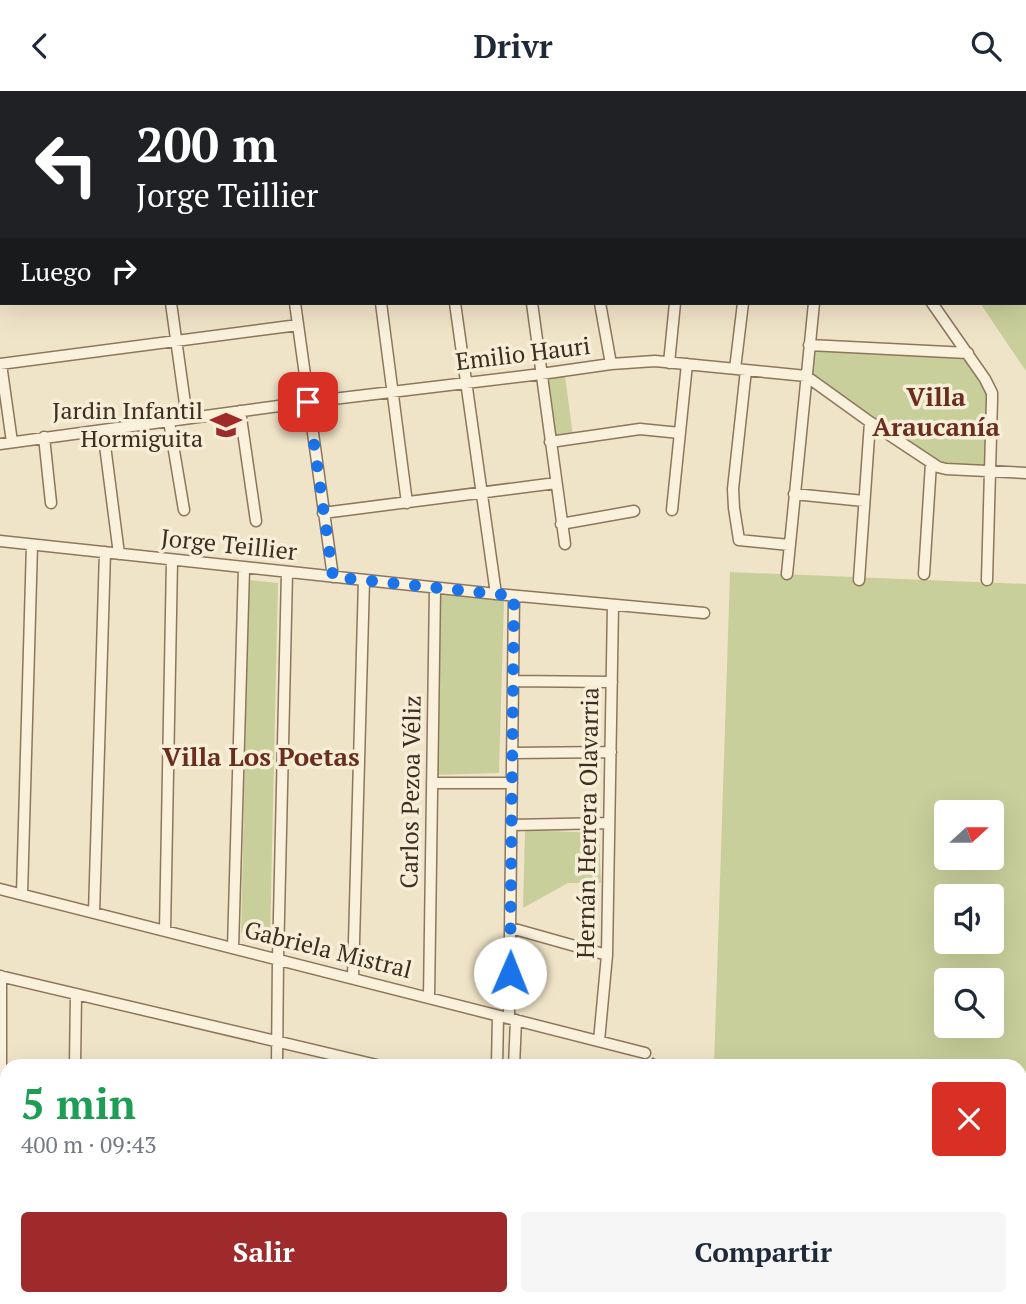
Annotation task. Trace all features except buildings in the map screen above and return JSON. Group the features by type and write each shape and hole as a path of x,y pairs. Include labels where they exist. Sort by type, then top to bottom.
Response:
{"street":[{"path":"171,305 187,418"},
{"path":"295,305 333,577"},
{"path":"381,305 407,503"},
{"path":"455,305 496,594"},
{"path":"532,305 565,544"},
{"path":"600,305 611,365"},
{"path":"669,363 675,305"},
{"path":"743,305 733,489 739,540 789,545"},
{"path":"787,574 814,305"},
{"path":"933,305 968,353 992,393 987,580"},
{"path":"12,442 0,364 298,325"},
{"path":"809,345 968,353"},
{"name":"Emilio Hauri","path":"0,444 308,402 644,361 806,376 931,463 946,469 1026,473"},
{"path":"672,510 687,364"},
{"path":"240,411 256,521"},
{"path":"169,421 184,510"},
{"path":"859,580 870,422"},
{"path":"550,442 640,429 680,433"},
{"path":"103,430 119,554"},
{"path":"44,437 51,503"},
{"path":"924,574 931,463"},
{"path":"323,513 556,483"},
{"path":"794,494 864,501"},
{"path":"561,524 634,510"},
{"name":"Jorge Teillier","path":"0,541 287,573 704,613"},
{"path":"22,894 32,545"},
{"path":"94,913 104,552"},
{"path":"165,931 172,560"},
{"path":"233,948 244,568"},
{"path":"277,1059 287,573"},
{"path":"353,978 364,580"},
{"name":"Carlos Pezoa Véliz","path":"429,998 435,588"},
{"path":"513,1059 508,1018 514,596"},
{"name":"Hernán Herrera Olavarria","path":"600,1041 607,955 614,605"},
{"path":"513,681 612,682"},
{"path":"512,753 611,752"},
{"path":"432,783 512,782"},
{"path":"512,825 609,823"},
{"name":"Gabriela Mistral","path":"0,889 645,1053"},
{"path":"511,928 607,955"},
{"path":"1,1059 1,976 343,1059"},
{"path":"75,1059 76,994"},
{"path":"499,1059 508,1018"}],"green space":[{"path":"981,305 1026,305 1026,371"},
{"name":"Villa Araucanía","path":"810,347 966,355 990,396 988,469 947,467 808,376"},
{"path":"565,376 573,436 554,439 546,379"},
{"path":"730,572 1026,584 1026,1059 714,1059"},
{"path":"249,580 278,583 270,939 241,933"},
{"path":"439,594 504,601 499,773 432,775"},
{"path":"525,830 599,833 601,883 568,883 523,908"}],"place":[{"name":"Jardin Infantil Hormiguita","path":"226,425"}],"district":[{"name":"Villa Araucanía","path":"936,412"},
{"name":"Villa Los Poetas","path":"261,757"}],"route":[{"path":"308,402 333,577 514,596 510,973"}]}
